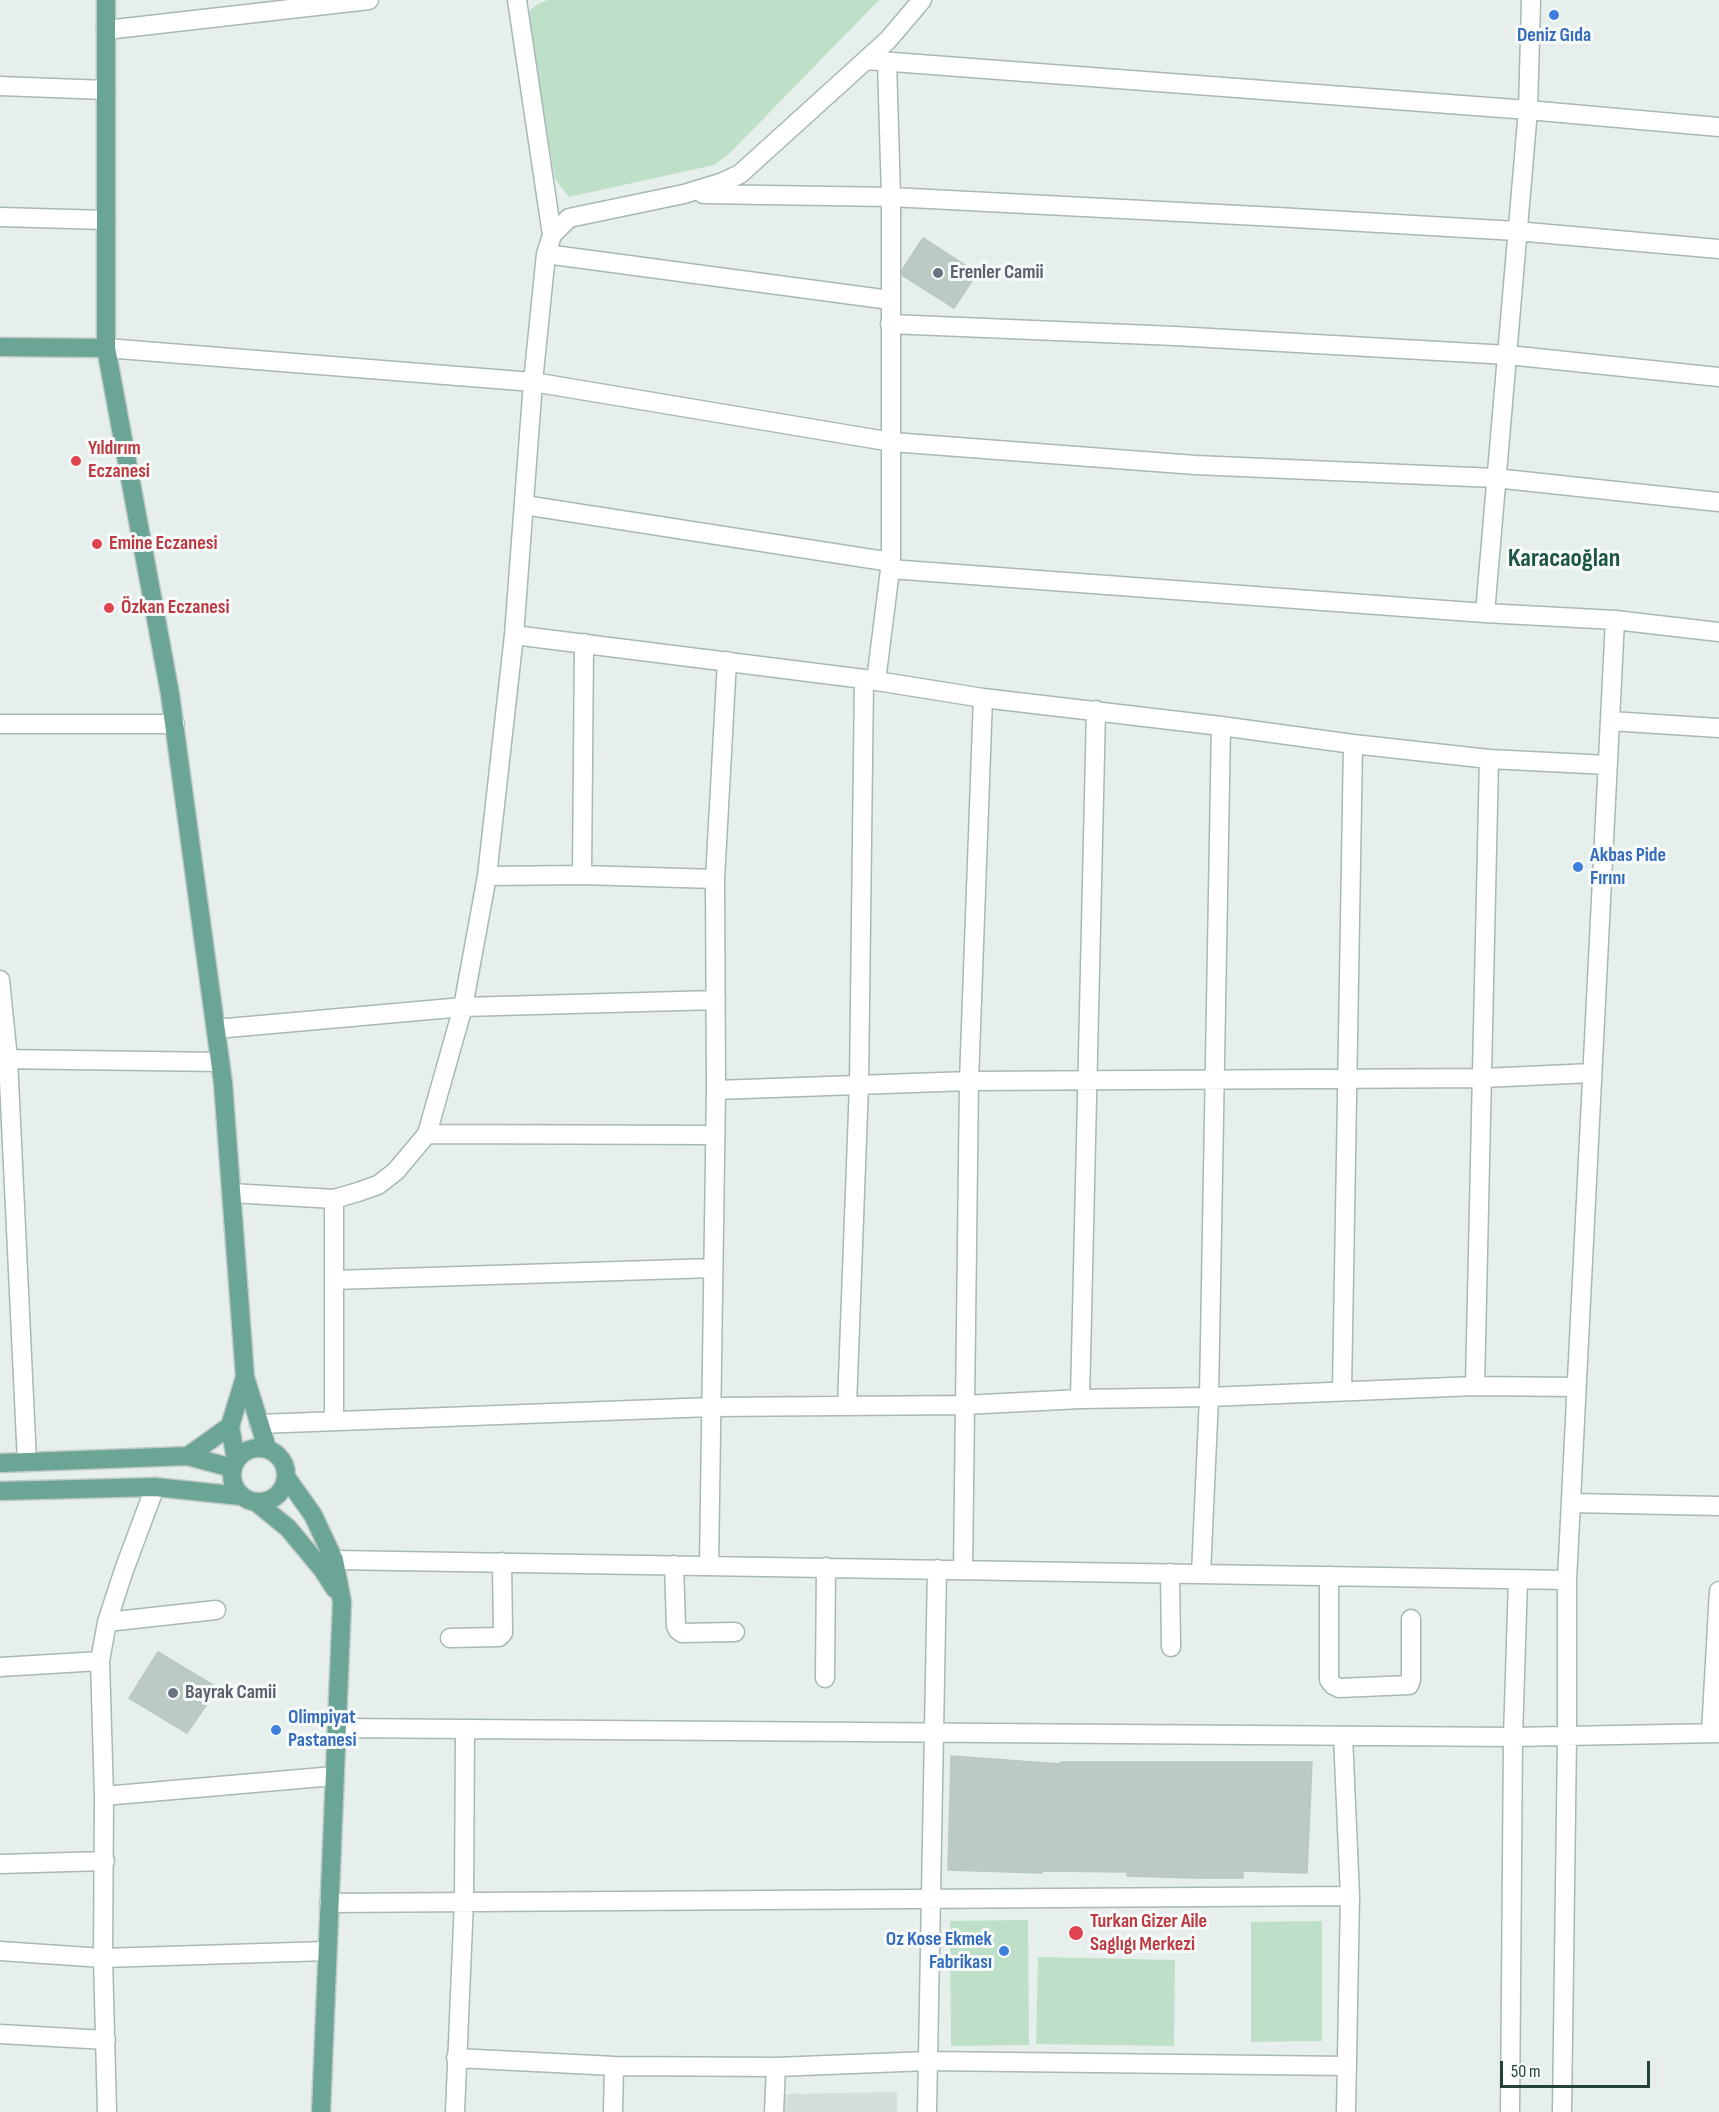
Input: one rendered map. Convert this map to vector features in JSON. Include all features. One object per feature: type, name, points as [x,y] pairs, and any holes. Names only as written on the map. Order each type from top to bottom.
[{"type":"main road","points":[[106,0],[106,348],[175,724],[220,1062],[245,1377],[267,1448]]},
{"type":"main road","points":[[0,346],[106,348]]},
{"type":"main road","points":[[245,1377],[230,1426],[234,1464],[232,1479],[235,1488],[288,1528],[329,1565]]},
{"type":"main road","points":[[188,1456],[230,1426]]},
{"type":"main road","points":[[0,1491],[155,1487],[266,1501],[274,1497],[284,1486],[286,1468],[282,1459],[267,1448],[248,1449],[234,1464]]},
{"type":"main road","points":[[0,1463],[188,1456],[234,1464]]},
{"type":"main road","points":[[286,1477],[313,1515],[342,1602],[321,2112]]},
{"type":"street","points":[[106,30],[369,0]]},
{"type":"street","points":[[231,1193],[334,1198],[378,1185],[396,1171],[427,1134],[463,1007],[487,876],[514,635],[533,382],[546,254],[552,235],[517,0]]},
{"type":"street","points":[[552,235],[569,218],[684,194],[741,174],[888,40],[922,0]]},
{"type":"street","points":[[1485,613],[1528,110],[1531,0]]},
{"type":"street","points":[[866,60],[1528,110],[1719,127]]},
{"type":"street","points":[[847,1406],[870,680],[891,565],[891,197],[887,62]]},
{"type":"street","points":[[0,86],[106,90]]},
{"type":"street","points":[[684,194],[891,197],[1516,231],[1719,249]]},
{"type":"street","points":[[0,217],[106,220]]},
{"type":"street","points":[[546,254],[890,300]]},
{"type":"street","points":[[890,324],[1175,336],[1508,355],[1719,377]]},
{"type":"street","points":[[106,348],[533,382],[892,442],[1195,465],[1495,478],[1719,502]]},
{"type":"street","points":[[524,506],[891,565],[1485,613],[1614,620],[1719,632]]},
{"type":"street","points":[[1562,2112],[1567,1580],[1614,620]]},
{"type":"street","points":[[514,635],[870,680],[983,698],[1096,710],[1353,744],[1489,759],[1608,765]]},
{"type":"street","points":[[582,875],[584,643]]},
{"type":"street","points":[[709,1566],[716,1135],[715,879],[727,661]]},
{"type":"street","points":[[963,1570],[969,1081],[983,698]]},
{"type":"street","points":[[1080,1399],[1096,710]]},
{"type":"street","points":[[1610,721],[1719,728]]},
{"type":"street","points":[[0,724],[175,724]]},
{"type":"street","points":[[1201,1574],[1209,1397],[1221,726]]},
{"type":"street","points":[[1342,1390],[1353,744]]},
{"type":"street","points":[[1475,1386],[1489,759]]},
{"type":"street","points":[[487,876],[582,875],[715,879]]},
{"type":"street","points":[[0,980],[9,1292],[27,1462]]},
{"type":"street","points":[[216,1029],[463,1007],[716,999]]},
{"type":"street","points":[[4,1059],[220,1062]]},
{"type":"street","points":[[716,1090],[969,1081],[1483,1078],[1592,1073]]},
{"type":"street","points":[[427,1134],[716,1135]]},
{"type":"street","points":[[334,1198],[334,1421]]},
{"type":"street","points":[[334,1280],[713,1268]]},
{"type":"street","points":[[259,1424],[711,1407],[965,1405],[1475,1386],[1576,1387]]},
{"type":"street","points":[[107,2112],[103,1958],[104,1796],[100,1661],[107,1622],[155,1487]]},
{"type":"street","points":[[1571,1503],[1719,1506]]},
{"type":"street","points":[[329,1565],[502,1562],[1567,1580]]},
{"type":"street","points":[[450,1638],[499,1637],[503,1633],[502,1562]]},
{"type":"street","points":[[674,1565],[678,1630],[682,1634],[735,1632]]},
{"type":"street","points":[[825,1678],[826,1568]]},
{"type":"street","points":[[927,2112],[937,1569]]},
{"type":"street","points":[[1170,1573],[1171,1647]]},
{"type":"street","points":[[1329,1575],[1329,1680],[1333,1685],[1340,1688],[1408,1685],[1411,1680],[1412,1619]]},
{"type":"street","points":[[1510,2112],[1513,1737],[1518,1579]]},
{"type":"street","points":[[337,1728],[1513,1737],[1715,1733],[1719,1591]]},
{"type":"street","points":[[107,1622],[216,1610]]},
{"type":"street","points":[[0,1667],[100,1661]]},
{"type":"street","points":[[455,2112],[464,1901],[465,1730]]},
{"type":"street","points":[[1343,1736],[1350,1896],[1346,2112]]},
{"type":"street","points":[[104,1796],[334,1776]]},
{"type":"street","points":[[0,1864],[105,1861]]},
{"type":"street","points":[[329,1903],[1350,1896]]},
{"type":"street","points":[[0,1951],[103,1958],[327,1951]]},
{"type":"street","points":[[0,2034],[106,2040]]},
{"type":"street","points":[[456,2058],[614,2066],[776,2067],[928,2061],[1347,2067]]},
{"type":"street","points":[[613,2112],[614,2066]]},
{"type":"street","points":[[774,2112],[776,2067]]},
{"type":"shaded area","points":[[897,2092],[897,2112],[782,2112],[782,2094]]},
{"type":"green space","points":[[548,0],[879,0],[729,154],[714,165],[569,197],[555,179],[529,22],[530,10]]},
{"type":"green space","points":[[1028,1920],[1029,2045],[951,2046],[950,1921]]},
{"type":"green space","points":[[1322,1921],[1322,2041],[1251,2042],[1251,1922]]},
{"type":"green space","points":[[1038,1957],[1175,1960],[1174,2046],[1036,2044]]},
{"type":"building","name":"Erenler Camii","points":[[923,238],[977,273],[954,308],[902,275],[902,270]]},
{"type":"building","name":"Bayrak Camii","points":[[158,1652],[218,1688],[187,1733],[129,1698]]},
{"type":"building","points":[[951,1756],[1061,1764],[1061,1762],[1312,1762],[1307,1873],[1243,1871],[1243,1878],[1195,1878],[1127,1876],[1127,1872],[1042,1871],[1042,1873],[948,1870]]},
{"type":"place","name":"Deniz Gıda","points":[[1554,15]]},
{"type":"place","name":"Erenler Camii","points":[[938,273]]},
{"type":"place","name":"Yıldırım Eczanesi","points":[[76,461]]},
{"type":"place","name":"Emine Eczanesi","points":[[97,544]]},
{"type":"place","name":"Özkan Eczanesi","points":[[109,608]]},
{"type":"place","name":"Akbas Pide Fırını","points":[[1578,867]]},
{"type":"place","name":"Bayrak Camii","points":[[173,1693]]},
{"type":"place","name":"Olimpiyat Pastanesi","points":[[276,1730]]},
{"type":"place","name":"Turkan Gizer Aile Saglıgı Merkezi","points":[[1076,1933]]},
{"type":"place","name":"Oz Kose Ekmek Fabrikası","points":[[1004,1951]]},
{"type":"district","name":"Karacaoğlan","points":[[1564,559]]}]
